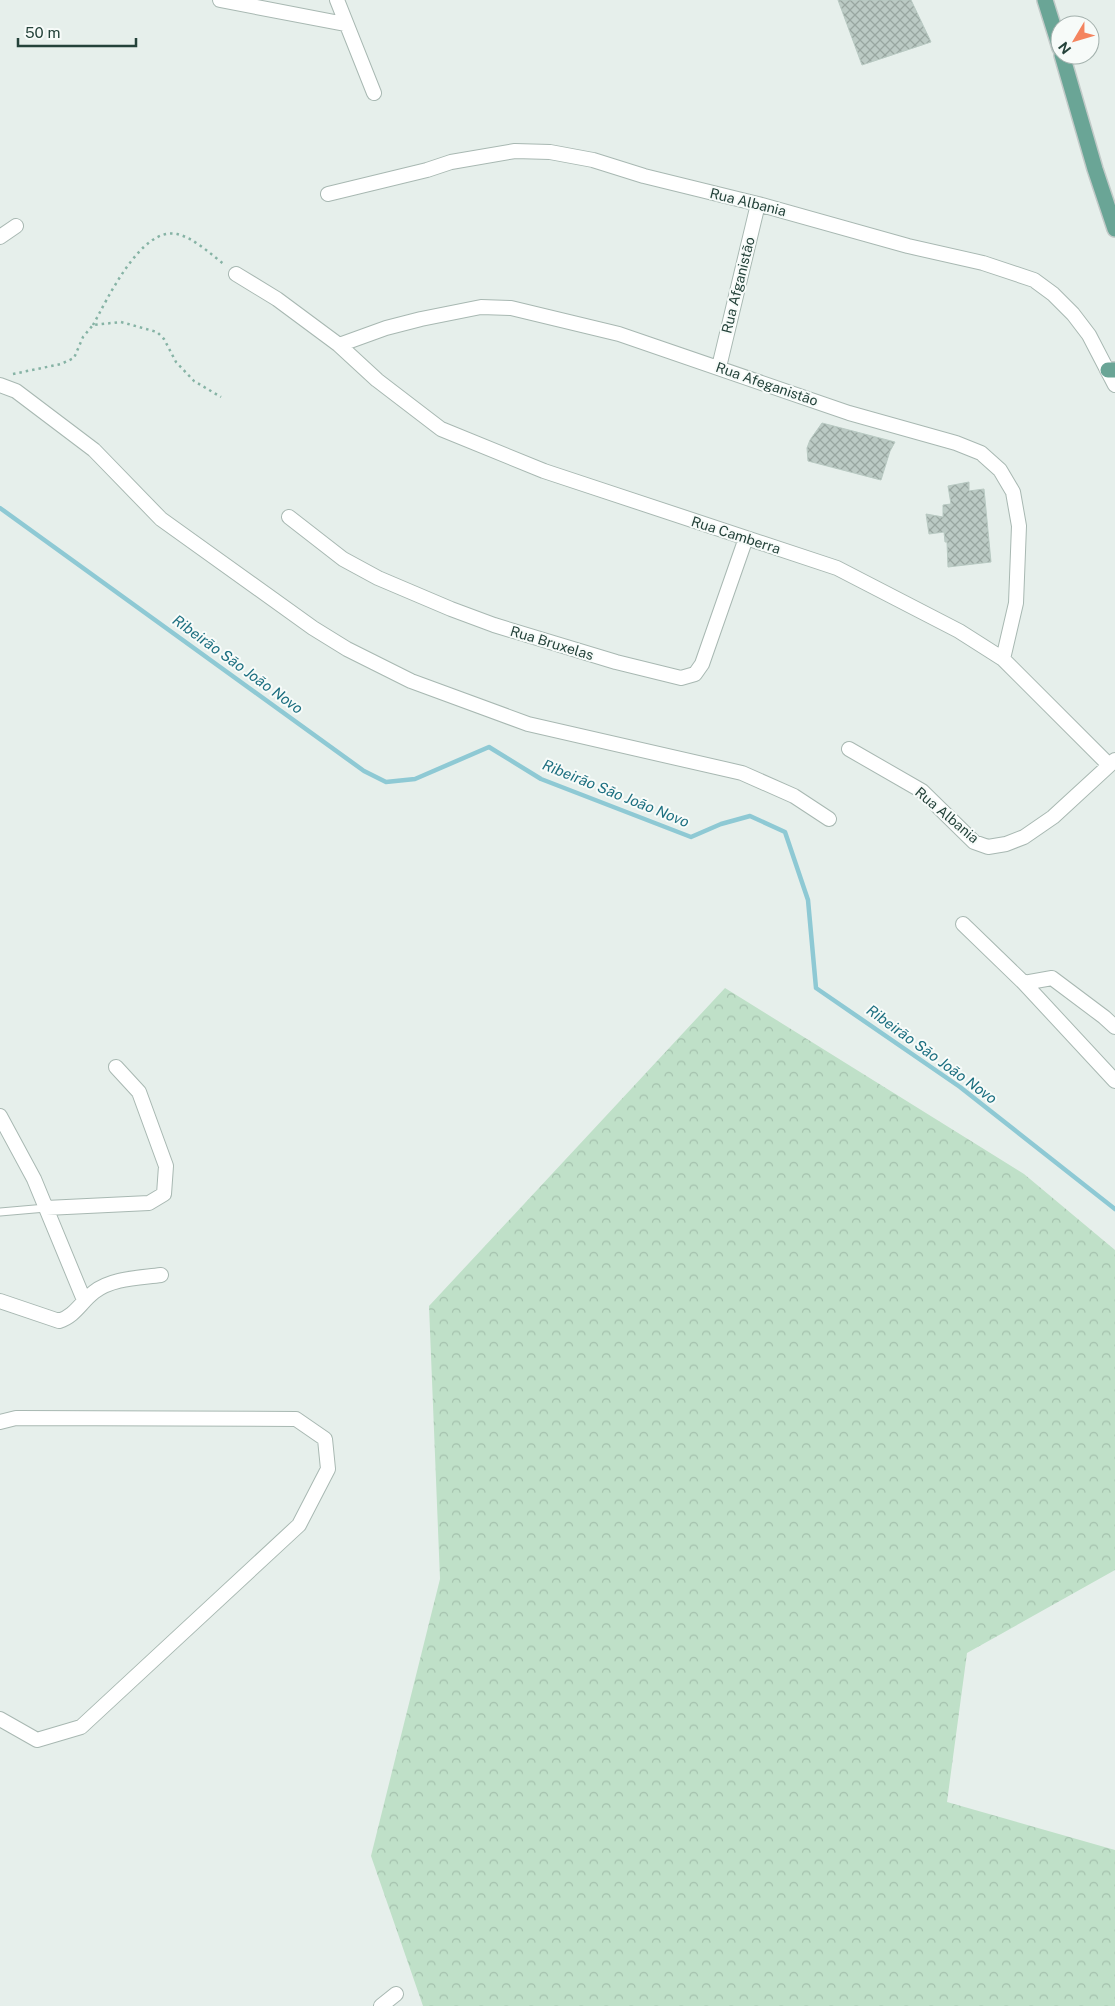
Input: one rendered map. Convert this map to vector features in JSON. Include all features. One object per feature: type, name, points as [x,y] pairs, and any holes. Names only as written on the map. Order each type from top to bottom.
[{"type":"main road","points":[[1045,0],[1050,16]]},
{"type":"main road","points":[[1065,65],[1095,169],[1115,229]]},
{"type":"street","points":[[220,0],[345,24]]},
{"type":"street","points":[[337,0],[374,93]]},
{"type":"street","name":"Rua Albania","points":[[328,194],[427,170],[451,162],[515,151],[550,152],[593,160],[644,176],[758,204],[900,244],[983,263],[1034,280],[1053,294],[1073,314],[1112,370],[1115,385]]},
{"type":"street","name":"Rua Afganistão","points":[[719,367],[758,204]]},
{"type":"street","points":[[0,237],[16,226]]},
{"type":"street","name":"Rua Camberra","points":[[236,274],[278,299],[340,345],[377,380],[441,428],[544,471],[837,568],[959,631],[1003,659],[1112,762]]},
{"type":"street","name":"Rua Afeganistão","points":[[340,345],[386,328],[421,319],[481,307],[511,308],[619,334],[849,413],[956,443],[982,453],[1000,470],[1013,492],[1019,526],[1016,604],[1003,659]]},
{"type":"street","points":[[4,380],[94,450],[161,519],[313,628],[347,649],[411,681],[528,724],[742,773],[794,796],[829,819]]},
{"type":"street","name":"Rua Bruxelas","points":[[289,517],[343,559],[378,578],[451,609],[494,625],[599,658],[681,678],[695,674],[702,664],[746,538]]},
{"type":"street","name":"Rua Albania","points":[[849,749],[922,791],[974,842],[988,847],[1006,844],[1024,837],[1053,817],[1112,762]]},
{"type":"street","points":[[963,924],[1024,983],[1115,1081]]},
{"type":"street","points":[[1024,983],[1052,978],[1115,1027]]},
{"type":"street","points":[[46,1208],[148,1203],[164,1194],[166,1166],[139,1092],[116,1067]]},
{"type":"street","points":[[0,1116],[34,1179],[84,1300]]},
{"type":"street","points":[[0,1301],[59,1321],[68,1318],[84,1300],[103,1285],[117,1281],[160,1275]]},
{"type":"street","points":[[0,1422],[16,1418],[296,1419],[325,1439],[328,1469],[299,1524],[81,1727],[37,1740],[0,1719]]},
{"type":"street","points":[[381,2006],[396,1994]]},
{"type":"lane","points":[[0,1212],[46,1208]]},
{"type":"path","points":[[4,380],[61,364],[74,358],[119,277],[133,257],[158,236],[176,234],[202,247],[236,274]]},
{"type":"path","points":[[93,325],[122,322],[157,332],[164,339],[176,362],[194,381],[221,397]]},
{"type":"green space","points":[[725,988],[1024,1174],[1115,1250],[1115,1570],[967,1653],[947,1802],[1115,1850],[1115,2006],[423,2006],[371,1856],[440,1579],[429,1306]]},
{"type":"building","points":[[838,0],[911,0],[931,42],[862,65]]},
{"type":"building","points":[[822,423],[895,442],[890,451],[881,480],[808,461],[807,448],[810,440]]},
{"type":"building","points":[[969,482],[969,491],[984,489],[991,562],[948,567],[947,542],[945,542],[944,532],[929,534],[926,514],[943,517],[943,505],[951,504],[948,486]]},
{"type":"waterway","name":"Ribeirão São João Novo","points":[[0,508],[364,771],[386,782],[415,779],[489,747],[541,779],[691,837],[721,824],[750,816],[785,832],[808,900],[816,988],[960,1087],[1115,1209]]}]
